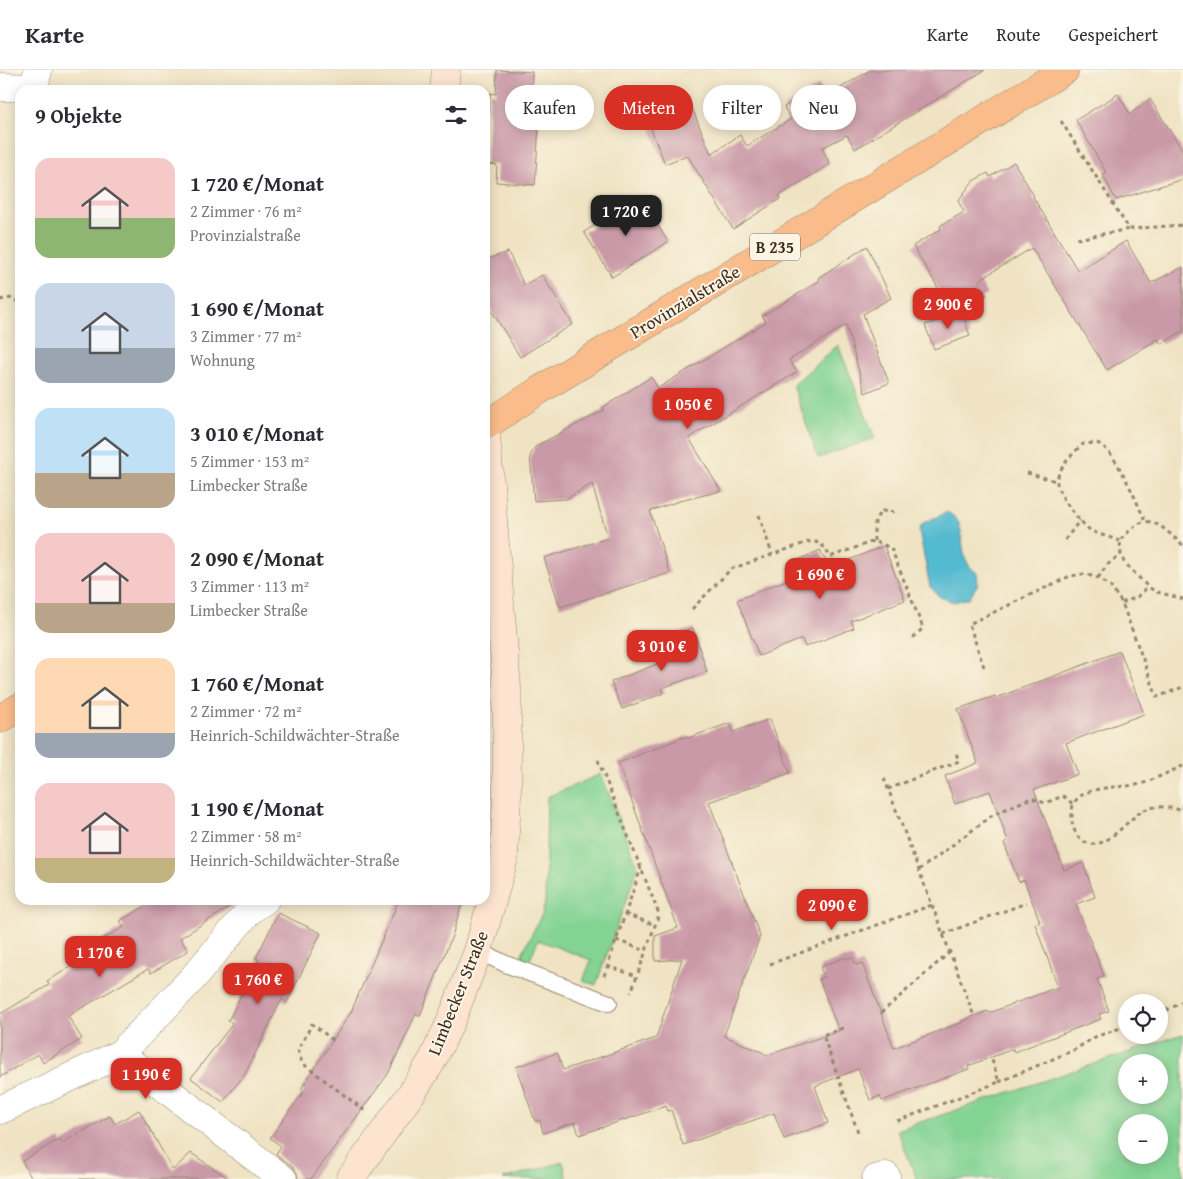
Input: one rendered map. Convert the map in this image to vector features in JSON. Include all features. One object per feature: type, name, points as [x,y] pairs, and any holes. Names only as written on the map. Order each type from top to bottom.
[{"type":"main road","name":"Provinzialstraße","points":[[490,422],[1065,70]]},
{"type":"main road","points":[[0,719],[15,710]]},
{"type":"street","points":[[35,85],[38,70]]},
{"type":"street","points":[[444,85],[446,70]]},
{"type":"street","points":[[0,87],[15,87]]},
{"type":"street","name":"Limbecker Straße","points":[[350,1179],[411,1094],[432,1061],[452,1021],[478,950],[504,858],[507,795],[507,688],[490,485]]},
{"type":"street","points":[[0,1110],[120,1054],[193,978],[250,910],[258,905]]},
{"type":"street","points":[[120,1054],[283,1179]]},
{"type":"lane","points":[[478,950],[508,965],[603,1000]]},
{"type":"path","points":[[1061,121],[1129,229]]},
{"type":"path","points":[[1077,239],[1129,229],[1183,225]]},
{"type":"path","points":[[0,300],[12,298],[15,300]]},
{"type":"path","points":[[1120,541],[1091,530],[1080,520],[1060,495],[1056,481],[1070,455],[1083,444],[1099,444],[1111,453],[1134,495],[1145,521]]},
{"type":"path","points":[[1027,473],[1056,481]]},
{"type":"path","points":[[874,541],[874,527],[878,515],[882,511],[898,512]]},
{"type":"path","points":[[759,515],[772,554]]},
{"type":"path","points":[[1066,540],[1080,520]]},
{"type":"path","points":[[1120,541],[1138,524],[1145,521],[1155,522],[1183,545]]},
{"type":"path","points":[[692,609],[731,569],[811,541],[825,547],[830,557],[874,541],[891,548],[923,628],[912,639]]},
{"type":"path","points":[[1120,541],[1124,562],[1148,587],[1157,592],[1183,599]]},
{"type":"path","points":[[1098,578],[1107,565],[1121,554]]},
{"type":"path","points":[[984,666],[969,624],[1070,576],[1085,574],[1098,578],[1110,586],[1122,603],[1157,697],[1183,687]]},
{"type":"path","points":[[1122,603],[1137,597],[1148,587]]},
{"type":"path","points":[[888,789],[959,761],[954,751]]},
{"type":"path","points":[[598,760],[641,868],[659,914],[629,997],[603,1000],[607,966],[641,868]]},
{"type":"path","points":[[1183,766],[1140,784],[1094,790],[1081,794],[1073,804],[1071,823],[1077,835],[1084,842],[1095,844],[1104,841],[1141,813],[1154,807],[1183,811],[1183,803]]},
{"type":"path","points":[[884,778],[974,1016]]},
{"type":"path","points":[[919,870],[994,814],[1016,804],[1031,798],[1045,803],[1063,796],[1073,804]]},
{"type":"path","points":[[943,934],[1026,903]]},
{"type":"path","points":[[770,964],[932,905]]},
{"type":"path","points":[[625,914],[655,925]]},
{"type":"path","points":[[616,940],[646,951]]},
{"type":"path","points":[[881,1013],[950,952]]},
{"type":"path","points":[[607,966],[637,976]]},
{"type":"path","points":[[1168,1010],[1183,1002]]},
{"type":"path","points":[[333,1040],[312,1024],[298,1050],[302,1063],[365,1111]]},
{"type":"path","points":[[843,1028],[823,1035],[858,1132]]},
{"type":"path","points":[[897,1120],[999,1082],[1074,1050],[1095,1037],[1118,1029]]},
{"type":"path","points":[[991,1057],[999,1082]]},
{"type":"green space","points":[[838,345],[875,438],[818,458],[793,385]]},
{"type":"green space","points":[[601,774],[638,867],[596,985],[583,981],[591,960],[538,940],[529,962],[524,960],[522,954],[542,914],[545,903],[547,797]]},
{"type":"green space","points":[[1183,1034],[1183,1179],[917,1179],[897,1130],[1118,1056],[1118,1104],[1168,1104],[1168,1054],[1123,1054],[1153,1044],[1168,1044],[1168,1039]]},
{"type":"green space","points":[[563,1162],[567,1179],[503,1179]]},
{"type":"water","points":[[948,512],[958,522],[965,557],[967,563],[977,573],[978,584],[969,598],[954,602],[940,597],[930,587],[919,530],[923,523]]},
{"type":"building","points":[[497,70],[532,72],[531,85],[505,85],[505,130],[539,130],[535,185],[496,182],[497,165],[490,164],[490,93],[496,94]]},
{"type":"building","points":[[870,70],[985,70],[855,149],[847,135],[822,148],[830,164],[779,196],[780,199],[733,229],[687,155],[665,164],[651,130],[693,130],[693,110],[711,154],[740,135],[747,146],[773,130],[781,130],[781,125],[791,119],[791,130],[856,130],[856,85],[846,85]]},
{"type":"building","points":[[1118,94],[1130,114],[1150,99],[1183,151],[1183,179],[1116,200],[1103,175],[1107,174],[1076,120]]},
{"type":"building","points":[[791,103],[791,119],[784,107]]},
{"type":"building","points":[[1014,162],[1078,271],[1126,241],[1151,283],[1183,267],[1183,331],[1161,344],[1158,339],[1107,370],[1032,248],[979,280],[987,295],[953,313],[913,246],[941,229],[940,226],[964,212],[958,201],[973,181],[988,173],[990,177]]},
{"type":"building","points":[[641,197],[668,242],[612,277],[584,232]]},
{"type":"building","points":[[867,246],[891,298],[863,314],[889,383],[865,393],[846,325],[789,360],[797,372],[689,438],[721,491],[691,497],[650,511],[670,573],[560,607],[544,558],[608,538],[592,484],[566,499],[534,501],[530,456],[536,446],[604,410],[602,408],[651,377],[658,388],[766,322],[762,316],[819,281],[818,278]]},
{"type":"building","points":[[508,252],[524,285],[542,275],[573,324],[520,357],[491,310],[490,258]]},
{"type":"building","points":[[962,312],[970,336],[934,349],[925,325]]},
{"type":"building","points":[[884,546],[905,600],[851,621],[854,628],[805,647],[802,639],[759,656],[737,600],[794,577],[791,567],[798,560],[820,550],[829,568]]},
{"type":"building","points":[[693,628],[707,672],[662,688],[664,693],[622,709],[611,682],[678,656],[671,635]]},
{"type":"building","points":[[1120,651],[1144,714],[1066,743],[1078,774],[1034,790],[1064,870],[1083,863],[1095,897],[1076,904],[1104,976],[1097,979],[1109,1011],[1099,1014],[1101,1019],[1014,1052],[1013,1049],[968,1066],[969,1069],[882,1101],[880,1096],[870,1100],[858,1069],[815,1086],[828,1123],[784,1139],[774,1113],[683,1145],[671,1110],[668,1111],[666,1106],[579,1135],[575,1122],[543,1133],[540,1120],[535,1121],[516,1067],[557,1053],[563,1070],[656,1038],[682,959],[655,961],[655,936],[678,928],[618,763],[687,736],[688,738],[730,723],[733,732],[770,719],[790,773],[709,802],[760,936],[724,1036],[764,1053],[765,1056],[839,1031],[819,979],[824,977],[820,967],[843,958],[853,958],[856,965],[862,963],[894,1048],[974,1016],[988,1011],[989,1013],[1058,987],[1035,924],[1040,922],[1024,880],[1019,882],[1004,843],[1008,841],[990,791],[955,804],[945,776],[978,763],[958,709],[995,696],[996,698]]},
{"type":"building","points":[[147,905],[233,905],[180,938],[188,951],[151,973],[148,969],[68,1016],[82,1039],[43,1063],[38,1054],[0,1077],[0,1014],[49,985],[47,981],[103,948],[99,941],[124,927],[120,921]]},
{"type":"building","points":[[397,905],[461,905],[452,936],[420,1016],[416,1014],[388,1074],[311,1179],[298,1179],[293,1167],[276,1154],[281,1146],[270,1138],[304,1091],[301,1089],[351,1012]]},
{"type":"building","points":[[278,913],[321,933],[287,1002],[282,999],[245,1074],[223,1102],[191,1078],[233,1023],[228,1021],[259,960],[256,958]]},
{"type":"building","points":[[139,1110],[173,1170],[191,1153],[229,1179],[32,1179],[22,1161],[60,1139],[62,1143],[110,1116],[115,1124]]}]
